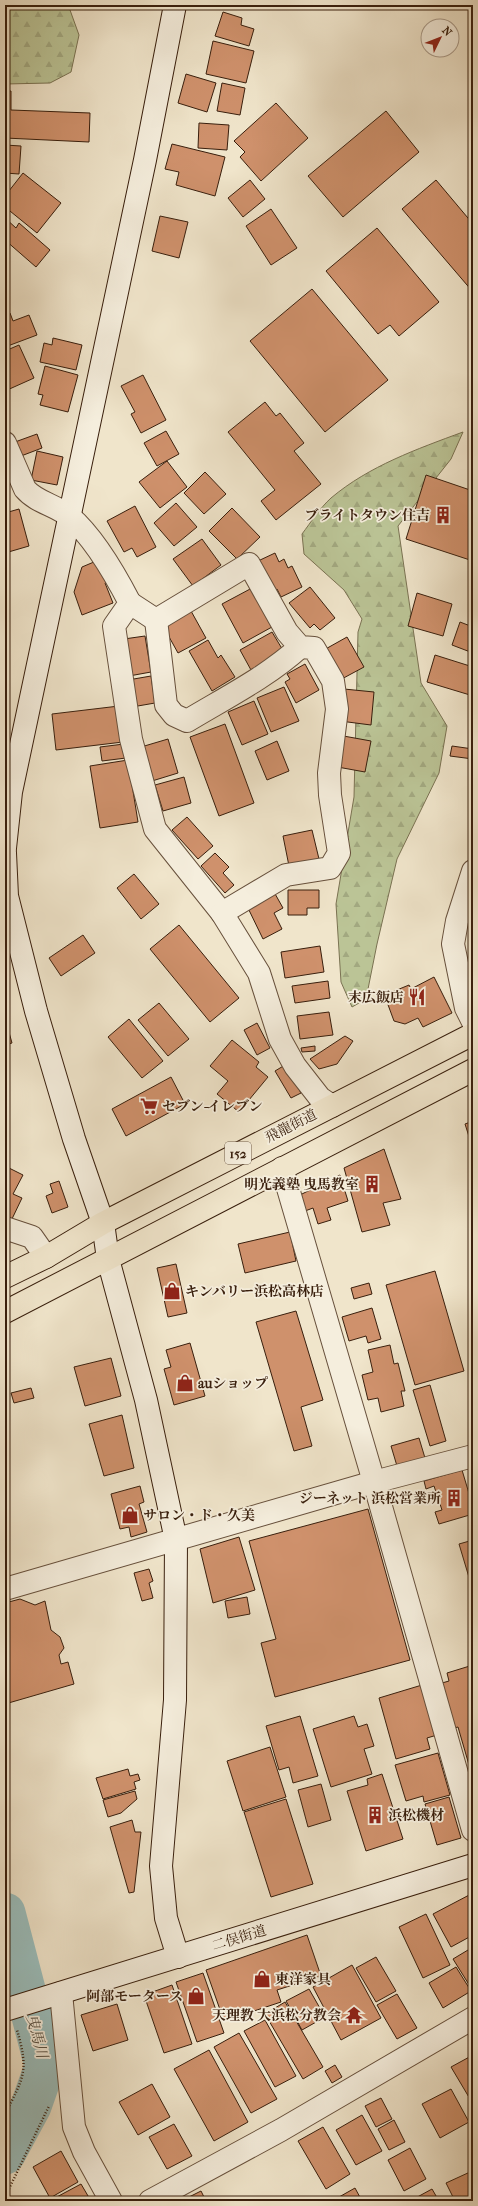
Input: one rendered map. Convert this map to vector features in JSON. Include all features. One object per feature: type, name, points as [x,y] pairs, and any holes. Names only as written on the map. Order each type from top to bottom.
[{"type":"highway","name":"飛龍街道","points":[[5,1277],[46,1257],[103,1223],[473,1034]]},
{"type":"highway","name":"152","points":[[5,1312],[473,1070]]},
{"type":"street","points":[[5,848],[11,792],[145,160],[175,5]]},
{"type":"street","points":[[5,443],[25,489],[30,494],[69,516],[108,561],[130,603],[156,620]]},
{"type":"street","points":[[156,620],[249,564],[286,632],[300,647],[314,648],[334,682],[337,709],[329,773],[330,795],[340,853],[330,868],[286,875],[222,913]]},
{"type":"street","points":[[130,603],[114,626],[131,739],[155,829],[222,913],[259,973],[280,1039],[295,1066],[320,1098],[332,1106]]},
{"type":"street","points":[[156,620],[166,705],[174,715],[187,720],[242,689],[289,657],[300,647]]},
{"type":"street","points":[[5,853],[6,895],[38,1018],[74,1139],[103,1223],[108,1259],[146,1400],[176,1540],[175,1700],[160,1866],[166,1918],[178,1957]]},
{"type":"street","points":[[473,871],[457,921],[453,944],[466,1008],[473,1022]]},
{"type":"street","points":[[282,1168],[374,1482],[473,1830]]},
{"type":"street","points":[[5,1228],[32,1237],[46,1257]]},
{"type":"street","points":[[5,1589],[374,1482],[473,1456]]},
{"type":"street","name":"二俣街道","points":[[8,2009],[473,1865]]},
{"type":"street","points":[[52,1996],[74,2127],[84,2152],[111,2201]]},
{"type":"street","points":[[150,2201],[282,2130],[473,2018]]},
{"type":"path","points":[[5,2114],[22,2081],[25,2056],[8,2009]]},
{"type":"path","points":[[5,2197],[50,2104]]},
{"type":"green space","points":[[5,5],[70,5],[70,10],[79,35],[71,72],[50,83],[5,84]]},
{"type":"green space","points":[[463,432],[451,459],[398,526],[421,683],[447,726],[439,773],[397,859],[366,999],[352,1007],[341,982],[336,904],[354,797],[358,632],[362,619],[344,590],[304,554],[302,534],[331,498],[361,477],[394,459]]},
{"type":"building","points":[[223,12],[242,18],[241,25],[254,29],[249,46],[215,36]]},
{"type":"building","points":[[213,41],[254,51],[246,83],[206,74]]},
{"type":"building","points":[[186,74],[216,83],[207,112],[178,103]]},
{"type":"building","points":[[222,83],[245,88],[240,115],[217,111]]},
{"type":"building","points":[[5,91],[11,91],[11,110],[90,113],[89,142],[5,138]]},
{"type":"building","points":[[276,103],[308,138],[261,181],[240,157],[245,152],[234,141]]},
{"type":"building","points":[[386,111],[419,152],[343,217],[308,176]]},
{"type":"building","points":[[199,123],[229,125],[227,150],[198,148]]},
{"type":"building","points":[[172,144],[225,157],[215,196],[176,185],[179,172],[165,169]]},
{"type":"building","points":[[5,145],[21,146],[19,174],[5,173]]},
{"type":"building","points":[[23,173],[61,203],[37,233],[5,207],[5,196]]},
{"type":"building","points":[[250,180],[265,199],[243,217],[228,198]]},
{"type":"building","points":[[436,180],[473,224],[473,292],[402,209]]},
{"type":"building","points":[[271,209],[297,248],[271,265],[246,226]]},
{"type":"building","points":[[160,216],[188,222],[179,258],[152,251]]},
{"type":"building","points":[[5,218],[16,228],[19,223],[50,250],[36,267],[5,240]]},
{"type":"building","points":[[377,228],[439,302],[399,336],[390,325],[378,334],[326,271]]},
{"type":"building","points":[[312,289],[388,380],[325,432],[250,341]]},
{"type":"building","points":[[10,313],[13,321],[29,315],[37,335],[5,347],[5,314]]},
{"type":"building","points":[[53,338],[82,345],[76,370],[40,362],[44,343],[52,345]]},
{"type":"building","points":[[19,345],[34,378],[5,391],[5,351]]},
{"type":"building","points":[[45,366],[78,375],[68,412],[40,405],[43,395],[38,394]]},
{"type":"building","points":[[143,375],[166,420],[141,433],[131,414],[135,412],[121,386]]},
{"type":"building","points":[[265,402],[276,416],[280,413],[304,443],[294,451],[321,484],[276,520],[261,501],[275,490],[228,432]]},
{"type":"building","points":[[166,431],[179,454],[157,466],[144,443]]},
{"type":"building","points":[[37,434],[42,448],[21,456],[15,442]]},
{"type":"building","points":[[37,451],[63,457],[57,485],[31,480]]},
{"type":"building","points":[[167,461],[187,487],[160,508],[139,482]]},
{"type":"building","points":[[205,472],[226,494],[204,514],[184,493]]},
{"type":"building","name":"ブライトタウン住吉","points":[[426,475],[473,491],[473,561],[406,539]]},
{"type":"building","points":[[176,503],[197,527],[174,546],[154,523]]},
{"type":"building","points":[[135,506],[156,547],[137,557],[132,548],[124,552],[107,521]]},
{"type":"building","points":[[232,508],[260,537],[237,559],[209,531]]},
{"type":"building","points":[[19,509],[29,546],[5,553],[5,513]]},
{"type":"building","points":[[202,539],[221,565],[193,586],[173,559]]},
{"type":"building","points":[[275,553],[279,562],[284,559],[288,568],[292,566],[302,587],[281,597],[277,589],[272,593],[258,561]]},
{"type":"building","points":[[101,559],[110,581],[105,583],[113,603],[82,615],[74,592],[82,567]]},
{"type":"building","points":[[310,587],[335,618],[320,630],[314,624],[310,628],[289,603]]},
{"type":"building","points":[[252,588],[272,627],[243,643],[222,604]]},
{"type":"building","points":[[417,593],[452,604],[443,636],[408,626]]},
{"type":"building","points":[[191,611],[206,638],[178,653],[163,626]]},
{"type":"building","points":[[460,622],[473,627],[473,653],[452,645]]},
{"type":"building","points":[[272,632],[284,652],[251,670],[240,650]]},
{"type":"building","points":[[145,636],[151,672],[129,676],[124,639]]},
{"type":"building","points":[[347,637],[364,667],[338,681],[322,651]]},
{"type":"building","points":[[208,640],[218,658],[221,655],[235,677],[212,691],[189,651]]},
{"type":"building","points":[[435,655],[473,667],[473,684],[470,695],[427,682]]},
{"type":"building","points":[[305,664],[319,690],[296,703],[285,682],[290,679],[287,674]]},
{"type":"building","points":[[151,676],[155,703],[132,707],[128,680]]},
{"type":"building","points":[[284,687],[299,721],[271,732],[257,698]]},
{"type":"building","points":[[344,689],[374,692],[371,725],[340,721]]},
{"type":"building","points":[[254,701],[268,734],[242,745],[228,712]]},
{"type":"building","points":[[119,706],[123,742],[56,750],[52,714]]},
{"type":"building","points":[[225,724],[254,803],[219,816],[190,737]]},
{"type":"building","points":[[338,735],[371,741],[365,772],[332,766]]},
{"type":"building","points":[[168,739],[178,773],[152,781],[141,747]]},
{"type":"building","points":[[277,741],[289,771],[267,780],[255,751]]},
{"type":"building","points":[[124,744],[126,758],[102,761],[100,747]]},
{"type":"building","points":[[452,746],[473,749],[473,759],[450,756]]},
{"type":"building","points":[[128,760],[138,822],[100,828],[90,766]]},
{"type":"building","points":[[184,777],[191,803],[163,811],[155,785]]},
{"type":"building","points":[[187,817],[213,846],[198,859],[172,830]]},
{"type":"building","points":[[312,830],[319,859],[289,866],[283,836]]},
{"type":"building","points":[[215,853],[229,867],[223,873],[234,885],[225,893],[201,866]]},
{"type":"building","points":[[134,874],[159,904],[141,919],[117,888]]},
{"type":"building","points":[[288,890],[319,890],[319,908],[307,908],[307,915],[288,915]]},
{"type":"building","points":[[274,892],[283,908],[274,913],[282,929],[263,939],[247,906]]},
{"type":"building","points":[[179,925],[239,998],[210,1022],[150,949]]},
{"type":"building","points":[[83,935],[95,953],[61,976],[49,958]]},
{"type":"building","points":[[320,946],[324,972],[285,978],[281,952]]},
{"type":"building","name":"末広飯店","points":[[434,977],[452,1013],[423,1027],[418,1018],[405,1024],[394,1021],[387,1002],[392,992],[409,985],[411,989]]},
{"type":"building","points":[[328,981],[330,998],[295,1003],[292,986]]},
{"type":"building","points":[[159,1003],[189,1039],[168,1056],[138,1020]]},
{"type":"building","points":[[329,1012],[333,1035],[300,1039],[297,1016]]},
{"type":"building","points":[[5,1018],[12,1043],[5,1045]]},
{"type":"building","points":[[129,1019],[163,1061],[142,1078],[108,1037]]},
{"type":"building","points":[[257,1023],[270,1048],[257,1055],[244,1030]]},
{"type":"building","points":[[345,1036],[353,1041],[337,1064],[319,1069],[310,1059]]},
{"type":"building","points":[[232,1040],[259,1062],[256,1067],[268,1077],[239,1112],[217,1094],[228,1081],[210,1066]]},
{"type":"building","points":[[315,1046],[315,1051],[302,1052],[301,1048]]},
{"type":"building","points":[[285,1065],[301,1093],[291,1098],[275,1071]]},
{"type":"building","name":"セブン-イレブン","points":[[171,1077],[185,1104],[126,1136],[112,1109]]},
{"type":"building","points":[[473,1121],[473,1146],[472,1146],[465,1124]]},
{"type":"building","name":"明光義塾 曳馬教室","points":[[384,1149],[401,1199],[383,1203],[390,1225],[362,1232],[344,1168]]},
{"type":"building","points":[[5,1166],[23,1175],[13,1194],[22,1198],[11,1221],[5,1218]]},
{"type":"building","points":[[340,1175],[348,1201],[327,1208],[331,1220],[318,1224],[313,1208],[305,1211],[300,1195]]},
{"type":"building","points":[[59,1181],[68,1207],[52,1213],[46,1196],[53,1193],[50,1184]]},
{"type":"building","points":[[290,1232],[296,1261],[245,1273],[238,1244]]},
{"type":"building","name":"キンバリー浜松高林店","points":[[176,1264],[187,1313],[168,1317],[157,1268]]},
{"type":"building","points":[[435,1271],[464,1371],[415,1385],[386,1285]]},
{"type":"building","points":[[369,1283],[372,1294],[354,1299],[351,1288]]},
{"type":"building","points":[[372,1308],[381,1339],[368,1343],[366,1336],[349,1341],[342,1317]]},
{"type":"building","points":[[296,1311],[323,1400],[301,1407],[312,1446],[294,1451],[256,1322]]},
{"type":"building","name":"auショップ","points":[[190,1343],[205,1396],[174,1405],[164,1369],[171,1367],[166,1350]]},
{"type":"building","points":[[390,1345],[394,1364],[398,1363],[405,1391],[401,1391],[404,1406],[381,1412],[378,1398],[368,1400],[362,1375],[373,1372],[368,1350]]},
{"type":"building","points":[[111,1358],[121,1396],[85,1406],[74,1367]]},
{"type":"building","points":[[430,1385],[446,1441],[430,1446],[413,1390]]},
{"type":"building","points":[[31,1388],[34,1398],[14,1403],[11,1393]]},
{"type":"building","points":[[122,1415],[134,1468],[104,1476],[89,1424]]},
{"type":"building","points":[[419,1438],[425,1458],[397,1466],[391,1446]]},
{"type":"building","points":[[473,1467],[473,1486],[468,1468]]},
{"type":"building","name":"ジーネット 浜松営業所","points":[[462,1470],[473,1507],[473,1514],[439,1524],[435,1512],[442,1510],[434,1486],[426,1489],[424,1481]]},
{"type":"building","name":"サロン・ド・久美","points":[[140,1486],[144,1502],[139,1504],[147,1532],[131,1537],[129,1527],[120,1529],[111,1494]]},
{"type":"building","points":[[368,1509],[410,1660],[275,1697],[261,1643],[276,1639],[249,1541]]},
{"type":"building","points":[[239,1537],[255,1590],[213,1603],[200,1549]]},
{"type":"building","points":[[473,1540],[473,1583],[471,1584],[459,1544]]},
{"type":"building","points":[[149,1569],[153,1581],[149,1583],[153,1598],[142,1601],[134,1573]]},
{"type":"building","points":[[247,1597],[250,1614],[228,1618],[225,1601]]},
{"type":"building","points":[[20,1599],[35,1605],[45,1601],[51,1630],[60,1637],[64,1648],[59,1655],[61,1664],[68,1662],[74,1684],[5,1704],[5,1603]]},
{"type":"building","points":[[473,1665],[473,1764],[469,1765],[458,1727],[454,1728],[442,1683],[449,1681],[447,1673]]},
{"type":"building","points":[[422,1685],[437,1735],[427,1738],[430,1749],[396,1759],[379,1698]]},
{"type":"building","points":[[300,1716],[318,1776],[293,1783],[289,1767],[279,1770],[266,1726]]},
{"type":"building","points":[[354,1716],[358,1727],[367,1724],[374,1746],[364,1749],[372,1774],[331,1787],[313,1729]]},
{"type":"building","points":[[270,1747],[286,1797],[243,1811],[227,1761]]},
{"type":"building","points":[[438,1753],[450,1795],[424,1802],[423,1796],[406,1801],[395,1765]]},
{"type":"building","points":[[128,1769],[130,1776],[138,1774],[140,1780],[134,1782],[136,1789],[103,1799],[96,1778]]},
{"type":"building","name":"浜松機材","points":[[382,1774],[403,1839],[366,1851],[347,1791],[368,1785],[367,1779]]},
{"type":"building","points":[[321,1784],[331,1820],[308,1827],[298,1790]]},
{"type":"building","points":[[135,1791],[137,1799],[121,1813],[108,1817],[103,1800]]},
{"type":"building","points":[[449,1797],[461,1838],[437,1845],[425,1804]]},
{"type":"building","points":[[286,1799],[313,1884],[271,1897],[244,1812]]},
{"type":"building","points":[[132,1820],[135,1832],[141,1832],[134,1892],[129,1893],[110,1827]]},
{"type":"building","points":[[473,1893],[473,1935],[451,1947],[433,1914]]},
{"type":"building","points":[[426,1914],[450,1965],[423,1978],[399,1927]]},
{"type":"building","points":[[307,1935],[321,1976],[277,1990],[281,2002],[224,2021],[206,1970]]},
{"type":"building","points":[[473,1947],[473,1991],[453,1959]]},
{"type":"building","points":[[376,1957],[396,1991],[376,2002],[356,1968]]},
{"type":"building","points":[[352,1965],[381,2018],[341,2040],[313,1987]]},
{"type":"building","points":[[456,1967],[471,1991],[443,2008],[429,1983]]},
{"type":"building","points":[[203,1973],[224,2033],[197,2042],[176,1982]]},
{"type":"building","points":[[172,1985],[192,2044],[164,2053],[144,1995]]},
{"type":"building","points":[[309,1989],[325,2017],[302,2030],[286,2001]]},
{"type":"building","points":[[397,1994],[417,2028],[397,2039],[377,2005]]},
{"type":"building","points":[[285,2002],[323,2067],[303,2079],[265,2014]]},
{"type":"building","points":[[117,2004],[128,2040],[93,2051],[81,2015]]},
{"type":"building","points":[[265,2020],[296,2076],[275,2087],[244,2031]]},
{"type":"building","points":[[239,2033],[277,2099],[251,2113],[214,2047]]},
{"type":"building","points":[[209,2050],[248,2122],[214,2141],[174,2069]]},
{"type":"building","points":[[473,2055],[473,2104],[451,2067]]},
{"type":"building","points":[[335,2065],[342,2077],[332,2083],[325,2071]]},
{"type":"building","points":[[152,2084],[170,2117],[138,2135],[119,2102]]},
{"type":"building","points":[[451,2089],[469,2122],[440,2138],[422,2104]]},
{"type":"building","points":[[381,2098],[392,2119],[376,2127],[365,2106]]},
{"type":"building","points":[[362,2115],[382,2151],[356,2165],[336,2130]]},
{"type":"building","points":[[394,2120],[405,2142],[389,2150],[378,2129]]},
{"type":"building","points":[[174,2124],[192,2156],[167,2169],[149,2137]]},
{"type":"building","points":[[323,2127],[350,2174],[326,2189],[298,2141]]},
{"type":"building","points":[[410,2148],[426,2179],[404,2191],[388,2160]]},
{"type":"building","points":[[61,2151],[78,2182],[50,2198],[33,2167]]},
{"type":"building","points":[[470,2172],[473,2178],[473,2201],[455,2201],[446,2183]]},
{"type":"building","points":[[81,2184],[91,2201],[54,2201],[53,2199]]},
{"type":"building","points":[[355,2188],[362,2201],[332,2201]]},
{"type":"building","points":[[432,2189],[439,2201],[410,2201]]},
{"type":"building","points":[[201,2191],[206,2201],[181,2201]]},
{"type":"waterway","name":"曳馬川","points":[[5,1913],[45,2066],[31,2106],[5,2154]]},
{"type":"place","name":"ブライトタウン住吉","points":[[443,515]]},
{"type":"place","name":"末広飯店","points":[[417,997]]},
{"type":"place","name":"セブン-イレブン","points":[[149,1106]]},
{"type":"place","name":"明光義塾 曳馬教室","points":[[372,1184]]},
{"type":"place","name":"キンバリー浜松高林店","points":[[172,1291]]},
{"type":"place","name":"auショップ","points":[[185,1383]]},
{"type":"place","name":"ジーネット 浜松営業所","points":[[454,1498]]},
{"type":"place","name":"サロン・ド・久美","points":[[130,1515]]},
{"type":"place","name":"浜松機材","points":[[375,1815]]},
{"type":"place","name":"東洋家具","points":[[262,1979]]},
{"type":"place","name":"阿部モータース","points":[[196,1996]]},
{"type":"place","name":"天理教 大浜松分教会","points":[[354,2015]]}]
